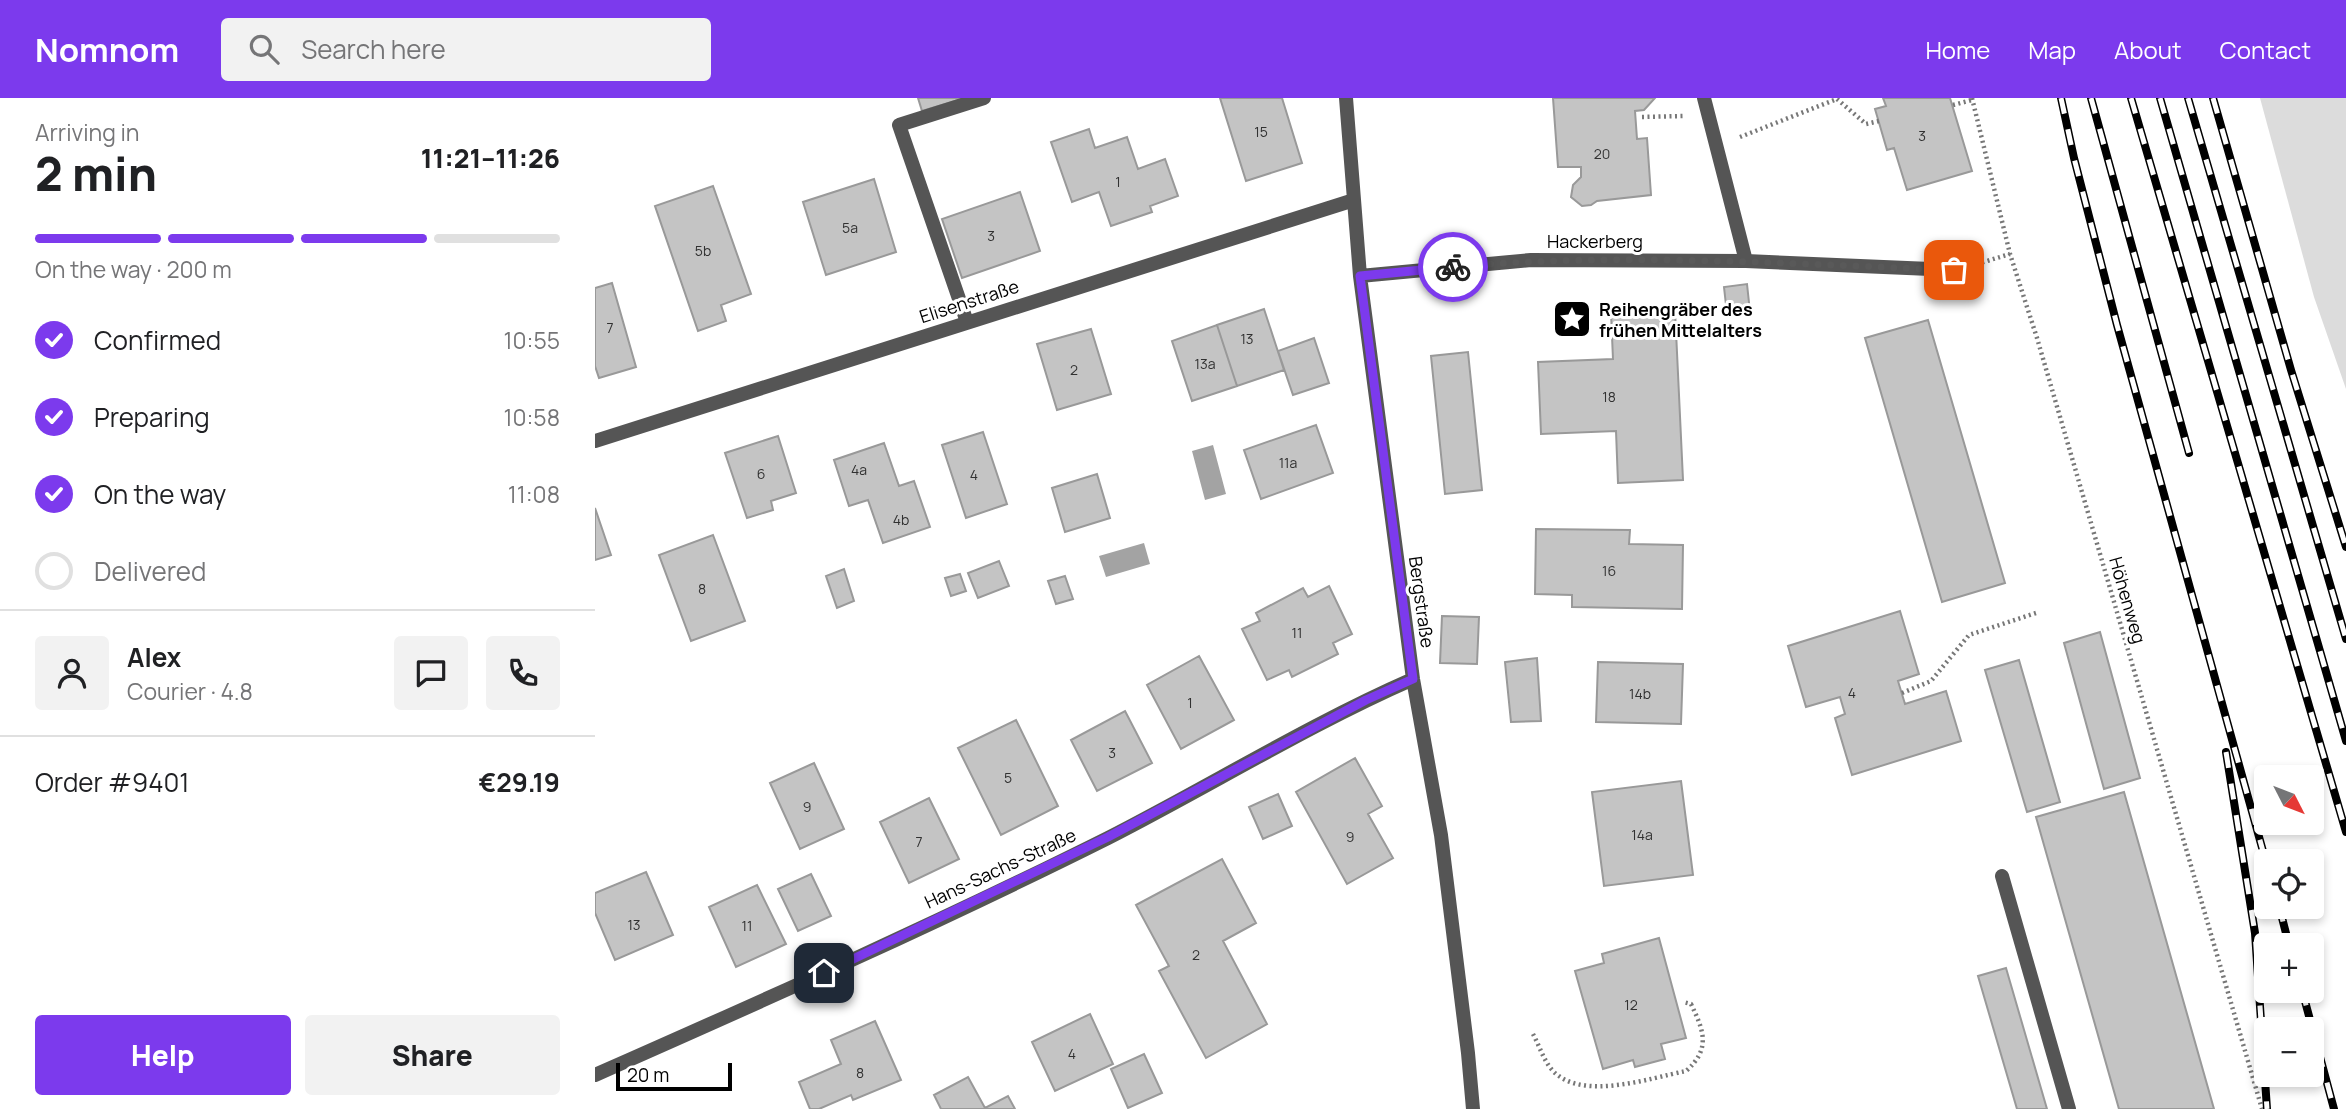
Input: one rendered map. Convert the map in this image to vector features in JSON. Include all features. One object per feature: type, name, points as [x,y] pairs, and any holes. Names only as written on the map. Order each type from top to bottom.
[{"type":"street","points":[[967,322],[899,125],[984,98]]},
{"type":"street","name":"Bergstraße","points":[[1346,98],[1360,276],[1413,679],[1441,835],[1473,1109]]},
{"type":"street","points":[[1704,98],[1746,261]]},
{"type":"street","name":"Elisenstraße","points":[[595,441],[1354,200]]},
{"type":"street","name":"Hackerberg","points":[[1360,276],[1531,260],[1746,261],[1954,270]]},
{"type":"street","name":"Hans-Sachs-Straße","points":[[595,1075],[800,985],[1096,843],[1366,700],[1413,679]]},
{"type":"street","points":[[2002,876],[2069,1109]]},
{"type":"path","points":[[1717,147],[1837,99],[1866,124],[1879,121]]},
{"type":"path","points":[[1953,105],[1972,99]]},
{"type":"path","name":"Höhenweg","points":[[1972,99],[2010,254],[2041,351],[2262,1109]]},
{"type":"path","points":[[1642,117],[1709,115]]},
{"type":"path","points":[[1902,693],[1931,681],[1969,635],[2039,612]]},
{"type":"path","points":[[1533,1034],[1546,1063],[1556,1074],[1574,1084],[1599,1088],[1686,1071],[1699,1056],[1704,1038],[1691,1004],[1683,1003]]},
{"type":"shaded area","points":[[2260,98],[2346,98],[2346,389],[2314,297]]},
{"type":"shaded area","points":[[1213,445],[1226,494],[1205,500],[1192,451]]},
{"type":"shaded area","points":[[1144,543],[1150,564],[1106,577],[1099,556]]},
{"type":"building","points":[[918,98],[965,98],[922,111]]},
{"type":"building","points":[[1220,98],[1282,98],[1302,163],[1246,181]]},
{"type":"building","points":[[1553,98],[1655,98],[1644,110],[1635,111],[1637,139],[1647,138],[1651,195],[1597,201],[1582,206],[1571,197],[1573,185],[1581,177],[1581,167],[1558,167]]},
{"type":"building","points":[[1883,98],[1950,98],[1972,171],[1907,190],[1894,148],[1887,150],[1875,109],[1886,106]]},
{"type":"building","points":[[1089,129],[1095,148],[1127,137],[1138,169],[1165,159],[1178,196],[1150,206],[1152,212],[1111,226],[1099,192],[1072,202],[1051,142]]},
{"type":"building","points":[[874,179],[896,252],[826,275],[803,202]]},
{"type":"building","points":[[713,186],[751,294],[721,305],[726,321],[698,331],[655,206]]},
{"type":"building","points":[[1020,192],[1040,251],[962,278],[942,219]]},
{"type":"building","points":[[612,283],[636,367],[599,378],[595,366],[595,288]]},
{"type":"building","points":[[1747,284],[1750,312],[1727,314],[1724,287]]},
{"type":"building","points":[[1264,309],[1284,370],[1237,386],[1217,325]]},
{"type":"building","points":[[1675,310],[1683,480],[1618,483],[1616,431],[1541,434],[1538,362],[1613,359],[1611,313]]},
{"type":"building","points":[[1928,320],[2005,583],[1942,602],[1865,338]]},
{"type":"building","points":[[1217,325],[1237,386],[1192,401],[1172,341]]},
{"type":"building","points":[[1091,329],[1111,394],[1057,410],[1037,344]]},
{"type":"building","points":[[1314,338],[1329,383],[1293,395],[1278,351]]},
{"type":"building","points":[[1468,352],[1482,490],[1445,494],[1431,356]]},
{"type":"building","points":[[1316,425],[1333,473],[1261,499],[1244,450]]},
{"type":"building","points":[[983,432],[1007,504],[966,518],[942,445]]},
{"type":"building","points":[[778,436],[796,493],[771,501],[773,510],[747,518],[725,453]]},
{"type":"building","points":[[884,443],[899,486],[914,481],[930,527],[883,543],[868,500],[849,506],[834,460]]},
{"type":"building","points":[[1097,474],[1110,518],[1065,532],[1052,488]]},
{"type":"building","points":[[595,508],[611,555],[595,560]]},
{"type":"building","points":[[1536,529],[1630,530],[1629,544],[1683,545],[1682,609],[1572,607],[1572,595],[1535,594]]},
{"type":"building","points":[[713,535],[745,621],[691,641],[659,555]]},
{"type":"building","points":[[999,561],[1009,586],[978,598],[968,573]]},
{"type":"building","points":[[844,569],[854,601],[837,608],[826,576]]},
{"type":"building","points":[[960,574],[966,591],[951,596],[945,578]]},
{"type":"building","points":[[1065,576],[1073,599],[1056,604],[1048,581]]},
{"type":"building","points":[[1329,586],[1352,634],[1333,643],[1338,654],[1292,677],[1289,670],[1267,680],[1242,629],[1260,621],[1256,613],[1303,588],[1308,597]]},
{"type":"building","points":[[1900,611],[1919,674],[1898,681],[1905,704],[1946,691],[1961,741],[1852,775],[1835,718],[1845,714],[1840,697],[1806,707],[1788,646]]},
{"type":"building","points":[[1442,616],[1479,617],[1477,664],[1440,663]]},
{"type":"building","points":[[2100,632],[2140,778],[2104,789],[2064,643]]},
{"type":"building","points":[[1199,656],[1234,720],[1181,749],[1147,685]]},
{"type":"building","points":[[1537,658],[1541,721],[1511,722],[1505,662]]},
{"type":"building","points":[[2019,660],[2060,802],[2027,812],[1985,670]]},
{"type":"building","points":[[1598,662],[1683,664],[1681,724],[1596,722]]},
{"type":"building","points":[[1125,711],[1152,763],[1097,791],[1071,740]]},
{"type":"building","points":[[1016,720],[1058,806],[1001,835],[958,748]]},
{"type":"building","points":[[1355,758],[1382,806],[1368,814],[1393,858],[1347,884],[1296,792]]},
{"type":"building","points":[[814,763],[844,829],[800,849],[770,783]]},
{"type":"building","points":[[1681,781],[1693,875],[1604,886],[1592,792]]},
{"type":"building","points":[[2124,792],[2214,1109],[2119,1109],[2036,817]]},
{"type":"building","points":[[1278,794],[1292,826],[1263,839],[1249,807]]},
{"type":"building","points":[[929,798],[959,859],[909,883],[880,822]]},
{"type":"building","points":[[1222,859],[1256,923],[1223,941],[1267,1024],[1206,1058],[1159,971],[1169,966],[1136,905]]},
{"type":"building","points":[[646,872],[673,935],[615,960],[595,913],[595,893]]},
{"type":"building","points":[[811,874],[831,916],[798,931],[778,889]]},
{"type":"building","points":[[757,885],[786,944],[736,967],[709,907]]},
{"type":"building","points":[[1659,938],[1686,1038],[1661,1044],[1665,1059],[1635,1067],[1633,1060],[1603,1069],[1575,971],[1604,963],[1602,954]]},
{"type":"building","points":[[2006,968],[2047,1109],[2017,1109],[1978,976]]},
{"type":"building","points":[[1090,1014],[1113,1064],[1055,1091],[1032,1042]]},
{"type":"building","points":[[875,1021],[901,1080],[853,1100],[851,1095],[819,1109],[810,1109],[799,1082],[841,1064],[831,1040]]},
{"type":"building","points":[[1144,1054],[1162,1093],[1128,1108],[1111,1069]]},
{"type":"building","points":[[968,1077],[985,1108],[1008,1096],[1015,1109],[941,1109],[934,1095]]},
{"type":"railway","points":[[2061,98],[2117,325],[2262,849]]},
{"type":"railway","points":[[2091,98],[2189,453]]},
{"type":"railway","points":[[2131,98],[2346,832]]},
{"type":"railway","points":[[2160,98],[2346,741]]},
{"type":"railway","points":[[2188,98],[2346,639]]},
{"type":"railway","points":[[2213,98],[2291,370],[2346,547]]},
{"type":"railway","points":[[2226,752],[2255,933],[2267,1109]]},
{"type":"railway","points":[[2282,919],[2286,933]]},
{"type":"railway","points":[[2305,1003],[2334,1109]]},
{"type":"way so far","points":[[1453,267],[1531,260],[1746,261],[1954,270]]},
{"type":"place","name":"Reihengräber des frühen Mittelalters","points":[[1572,319]]},
{"type":"route","points":[[824,973],[1108,837],[1366,700],[1413,679],[1360,276],[1453,267]]}]
